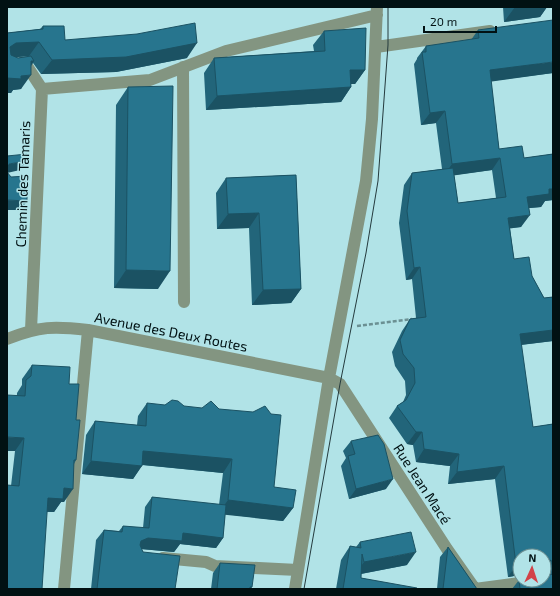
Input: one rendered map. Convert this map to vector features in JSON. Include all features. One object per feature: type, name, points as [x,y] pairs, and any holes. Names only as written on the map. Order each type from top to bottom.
[{"type":"street","points":[[7,65],[25,62],[42,89],[150,80],[226,51],[377,11],[376,47],[366,181],[329,378],[295,589]]},
{"type":"street","points":[[376,47],[498,30]]},
{"type":"street","points":[[183,67],[184,302]]},
{"type":"street","name":"Chemin des Tamaris","points":[[31,330],[42,89]]},
{"type":"street","points":[[23,178],[38,175]]},
{"type":"street","name":"Avenue des Deux Routes","points":[[7,339],[31,330],[59,327],[88,330],[329,378]]},
{"type":"street","points":[[64,589],[88,330]]},
{"type":"street","name":"Rue Jean Macé","points":[[329,378],[340,384],[447,549],[475,589]]},
{"type":"street","points":[[155,557],[206,562],[214,566],[298,570]]},
{"type":"street","points":[[475,589],[512,584]]},
{"type":"path","points":[[339,330],[413,319]]},
{"type":"building","points":[[553,20],[553,62],[490,70],[499,149],[522,146],[524,158],[553,154],[553,189],[549,189],[549,194],[527,197],[530,215],[508,218],[514,259],[529,257],[532,276],[544,298],[553,297],[553,330],[520,334],[533,427],[553,424],[553,562],[552,548],[514,548],[504,466],[457,472],[459,454],[424,449],[422,432],[416,432],[397,406],[406,400],[415,383],[414,368],[403,354],[400,340],[410,319],[426,317],[420,267],[414,268],[407,211],[412,173],[453,168],[458,203],[506,197],[500,158],[452,164],[445,111],[430,113],[422,52],[426,52],[426,46],[479,38],[478,30]]},
{"type":"building","points":[[195,23],[197,43],[126,57],[52,60],[39,42],[16,43],[10,47],[11,55],[18,58],[31,56],[34,61],[31,61],[31,75],[21,76],[21,79],[7,78],[7,33],[43,29],[43,26],[64,26],[65,40],[137,34]]},
{"type":"building","points":[[366,28],[365,70],[350,70],[351,87],[217,96],[214,58],[325,51],[324,31]]},
{"type":"building","points":[[173,86],[170,271],[126,270],[128,87]]},
{"type":"building","points":[[27,154],[27,161],[9,164],[7,170],[7,156]]},
{"type":"building","points":[[7,172],[11,177],[27,176],[27,201],[7,200]]},
{"type":"building","points":[[296,175],[301,289],[263,290],[259,213],[228,214],[226,178]]},
{"type":"building","points":[[32,365],[70,367],[69,384],[79,384],[76,420],[80,420],[76,460],[74,460],[73,489],[64,488],[63,499],[48,498],[42,589],[7,589],[7,485],[19,486],[24,438],[7,437],[7,395],[25,396],[26,380],[31,376]]},
{"type":"building","points":[[172,400],[178,401],[184,406],[202,408],[211,401],[219,409],[253,412],[265,406],[271,414],[281,415],[274,487],[296,490],[293,508],[228,500],[232,459],[143,451],[142,466],[91,461],[95,421],[146,426],[147,403],[165,405]]},
{"type":"building","points":[[378,435],[384,444],[393,479],[356,489],[348,456],[355,454],[351,441]]},
{"type":"building","points":[[152,497],[226,505],[223,538],[183,533],[182,541],[148,538],[141,541],[140,545],[143,552],[180,556],[175,589],[97,589],[104,530],[122,532],[123,526],[149,528]]},
{"type":"building","points":[[411,532],[416,552],[364,562],[362,554],[361,578],[417,589],[343,589],[350,546],[361,548],[360,542]]},
{"type":"building","points":[[448,547],[477,589],[443,589]]},
{"type":"building","points":[[220,563],[255,565],[252,587],[250,587],[250,589],[217,589]]},
{"type":"building","points":[[552,574],[553,589],[520,589],[552,588]]},
{"type":"tram line","points":[[304,589],[378,181],[388,45],[388,7]]}]
